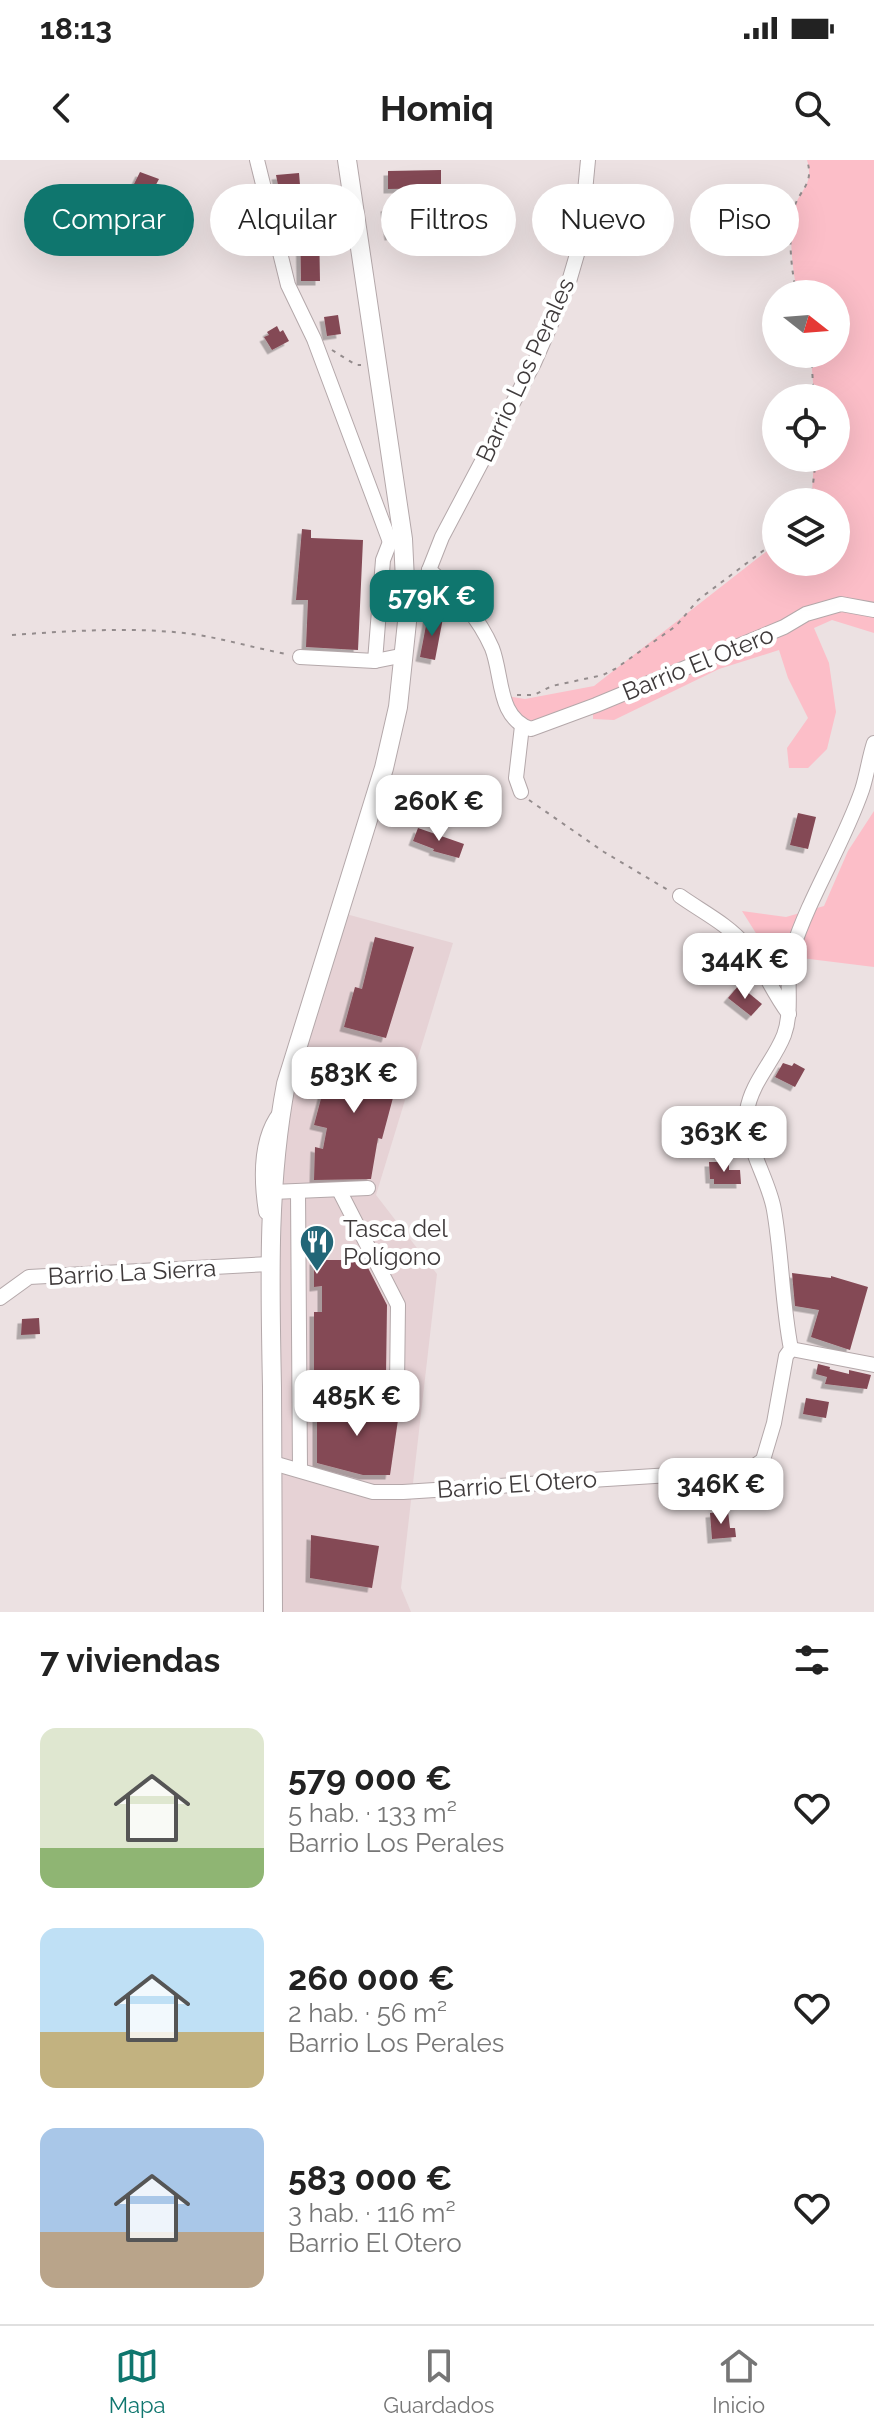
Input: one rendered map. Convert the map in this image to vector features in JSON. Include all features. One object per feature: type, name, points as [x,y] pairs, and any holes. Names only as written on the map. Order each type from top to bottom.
[{"type":"main road","name":"Barrio Los Perales","points":[[281,1113],[286,1084],[384,768],[398,707],[407,622],[379,365],[347,160]]},
{"type":"main road","points":[[273,1612],[270,1264],[272,1192],[281,1113]]},
{"type":"street","name":"Barrio Los Perales","points":[[257,160],[288,285],[314,339],[396,541]]},
{"type":"street","name":"Barrio Los Perales","points":[[407,622],[421,600],[442,537],[534,363],[568,285],[580,244],[588,160]]},
{"type":"street","points":[[375,661],[383,560],[396,541]]},
{"type":"street","points":[[429,570],[455,591],[492,648],[501,689],[516,722],[522,726],[516,778],[521,792]]},
{"type":"street","name":"Barrio El Otero","points":[[522,726],[531,729],[541,727],[784,627],[806,614],[841,604],[874,610]]},
{"type":"street","points":[[300,657],[375,661],[403,658]]},
{"type":"street","name":"Barrio El Otero","points":[[273,1463],[373,1492],[403,1492],[750,1469],[763,1460],[774,1423],[786,1356],[791,1349],[784,1311],[774,1208],[752,1144],[747,1114],[751,1096],[784,1035],[789,1014],[791,956],[805,915],[862,789],[874,743]]},
{"type":"street","points":[[680,896],[742,941],[789,1014]]},
{"type":"street","points":[[271,1226],[264,1202],[264,1157],[269,1132],[281,1113]]},
{"type":"street","points":[[272,1192],[368,1188]]},
{"type":"street","points":[[300,1385],[397,1385],[398,1305],[339,1190]]},
{"type":"street","points":[[298,1192],[300,1470]]},
{"type":"street","name":"Barrio La Sierra","points":[[0,1298],[29,1277],[270,1264]]},
{"type":"street","points":[[791,1349],[874,1365]]},
{"type":"path","points":[[794,280],[793,214],[810,177],[807,160]]},
{"type":"path","points":[[324,344],[356,365],[379,365]]},
{"type":"path","points":[[501,689],[517,695],[534,695],[552,686],[609,672],[676,626],[698,600],[762,552]]},
{"type":"path","points":[[12,635],[94,630],[164,631],[300,657]]},
{"type":"path","points":[[521,792],[604,852],[680,896]]},
{"type":"shaded area","points":[[807,160],[874,160],[874,633],[832,620],[814,628],[829,663],[836,712],[827,749],[808,768],[789,768],[787,748],[808,718],[788,678],[779,650],[719,669],[614,720],[593,719],[593,704],[539,723],[522,720],[506,696],[525,699],[594,686],[762,555],[762,576],[850,576],[850,488],[812,488],[813,472],[850,472],[850,384],[813,384],[812,368],[850,368],[850,280],[795,280],[792,256],[799,256],[799,197],[807,182]]},
{"type":"shaded area","points":[[874,811],[874,967],[769,954],[742,911],[786,917],[824,906],[848,851]]},
{"type":"shaded area","points":[[346,914],[453,943],[376,1195],[437,1274],[401,1588],[411,1612],[280,1612],[280,1188],[297,1072]]},
{"type":"building","points":[[441,170],[441,184],[388,184],[388,171]]},
{"type":"building","points":[[140,172],[159,179],[156,184],[134,184]]},
{"type":"building","points":[[299,173],[300,184],[278,184],[276,175]]},
{"type":"building","points":[[301,256],[320,256],[320,281],[301,281]]},
{"type":"building","points":[[338,315],[341,334],[327,336],[324,317]]},
{"type":"building","points":[[277,326],[289,341],[272,350],[264,337]]},
{"type":"building","points":[[302,529],[311,530],[311,538],[363,540],[358,650],[306,647],[308,600],[296,600]]},
{"type":"building","points":[[428,615],[443,618],[435,660],[420,657]]},
{"type":"building","points":[[798,813],[816,817],[808,849],[790,845]]},
{"type":"building","points":[[418,828],[464,844],[459,858],[433,851],[413,841]]},
{"type":"building","points":[[375,937],[414,947],[386,1038],[344,1027],[355,987],[362,989]]},
{"type":"building","points":[[739,985],[762,1004],[751,1016],[728,998]]},
{"type":"building","points":[[334,1050],[402,1064],[382,1139],[378,1138],[371,1179],[314,1180],[315,1147],[323,1149],[327,1128],[314,1125]]},
{"type":"building","points":[[783,1063],[792,1066],[794,1063],[805,1069],[795,1087],[775,1077]]},
{"type":"building","points":[[709,1162],[729,1162],[729,1170],[740,1170],[741,1184],[714,1184],[714,1179],[710,1179]]},
{"type":"building","points":[[314,1260],[364,1260],[387,1305],[386,1375],[314,1375],[314,1312],[322,1312],[322,1286],[314,1287]]},
{"type":"building","points":[[792,1273],[831,1276],[868,1287],[850,1350],[811,1337],[819,1310],[795,1306]]},
{"type":"building","points":[[39,1318],[40,1334],[21,1335],[22,1319]]},
{"type":"building","points":[[818,1364],[849,1374],[849,1370],[871,1375],[867,1389],[825,1384],[827,1377],[816,1374]]},
{"type":"building","points":[[806,1398],[829,1402],[826,1418],[803,1414]]},
{"type":"building","points":[[317,1406],[400,1406],[390,1475],[363,1475],[317,1463]]},
{"type":"building","points":[[728,1511],[730,1528],[735,1528],[736,1537],[712,1539],[710,1513]]},
{"type":"building","points":[[311,1535],[379,1546],[372,1588],[310,1578]]},
{"type":"place","name":"Tasca del Polígono","points":[[317,1273]]}]
